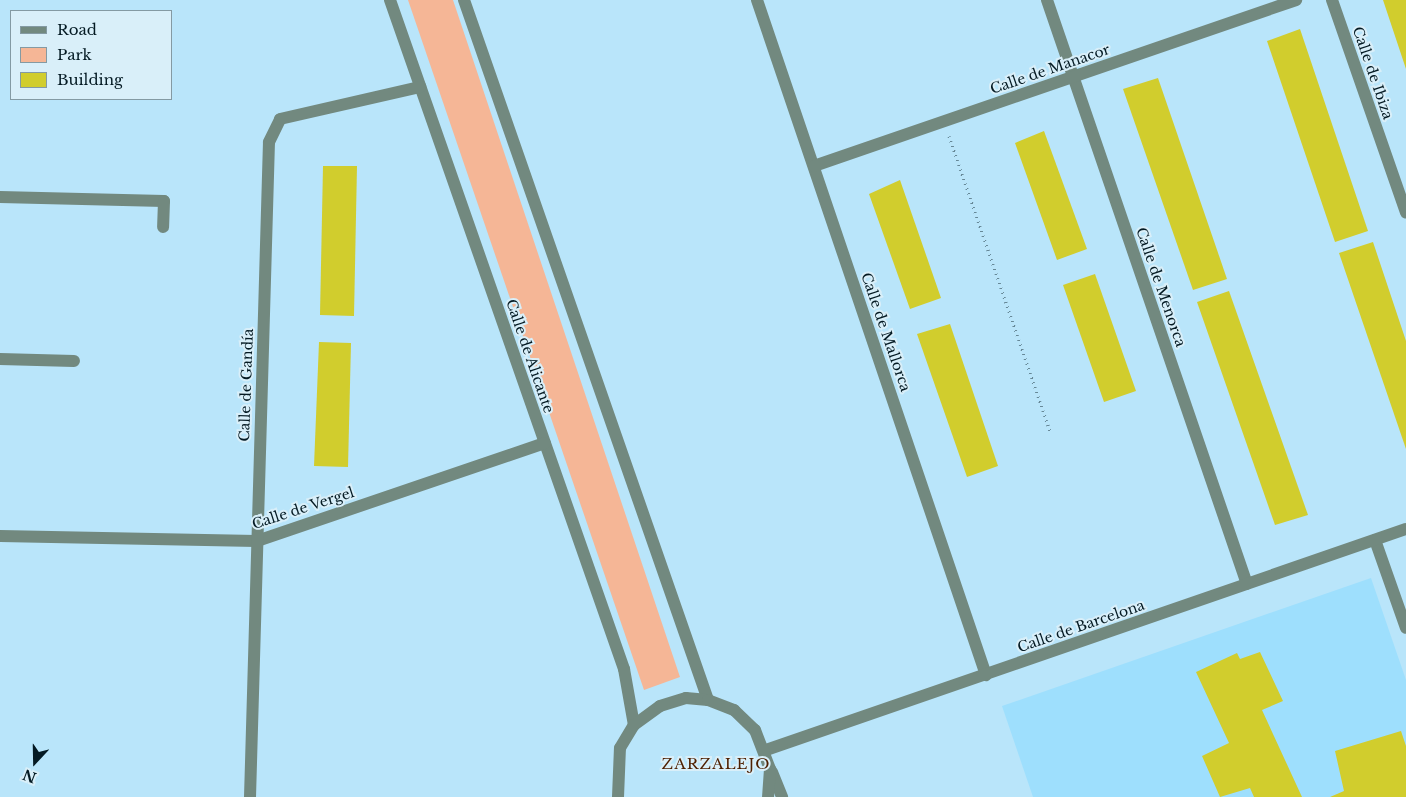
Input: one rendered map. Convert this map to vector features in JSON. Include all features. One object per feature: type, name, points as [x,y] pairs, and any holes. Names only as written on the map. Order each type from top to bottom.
[{"type":"street","name":"Calle de Alicante","points":[[390,0],[624,669],[634,725]]},
{"type":"street","points":[[464,0],[708,700]]},
{"type":"street","name":"Calle de Mallorca","points":[[757,0],[986,675]]},
{"type":"street","name":"Calle de Menorca","points":[[1047,0],[1247,584]]},
{"type":"street","name":"Calle de Manacor","points":[[814,166],[1296,0]]},
{"type":"street","name":"Calle de Ibiza","points":[[1332,0],[1406,213]]},
{"type":"street","name":"Calle de Gandía","points":[[250,797],[269,142],[280,119],[420,87]]},
{"type":"street","points":[[0,197],[164,202],[163,227]]},
{"type":"street","points":[[0,359],[74,361]]},
{"type":"street","name":"Calle de Vergel","points":[[0,536],[256,541],[545,443]]},
{"type":"street","name":"Calle de Barcelona","points":[[766,750],[1406,530]]},
{"type":"street","points":[[1375,540],[1406,628]]},
{"type":"street","points":[[618,797],[620,748],[634,725],[660,706],[686,698],[708,700],[734,710],[755,730],[766,750],[770,769],[782,797]]},
{"type":"street","points":[[768,797],[770,769]]},
{"type":"path","points":[[944,121],[1050,431]]},
{"type":"shaded area","points":[[1371,578],[1406,680],[1406,797],[1033,797],[1002,706]]},
{"type":"green space","points":[[408,0],[453,0],[680,677],[644,690]]},
{"type":"building","points":[[1383,0],[1406,0],[1406,69]]},
{"type":"building","points":[[1300,29],[1368,231],[1335,242],[1267,41]]},
{"type":"building","points":[[1158,78],[1227,279],[1193,290],[1123,89]]},
{"type":"building","points":[[1044,131],[1087,249],[1057,260],[1015,143]]},
{"type":"building","points":[[323,166],[357,166],[354,316],[320,315]]},
{"type":"building","points":[[900,180],[941,298],[910,309],[869,194]]},
{"type":"building","points":[[1373,242],[1406,341],[1406,449],[1339,253]]},
{"type":"building","points":[[1095,274],[1136,391],[1104,402],[1063,285]]},
{"type":"building","points":[[1229,291],[1308,515],[1275,525],[1197,302]]},
{"type":"building","points":[[950,324],[998,466],[967,477],[917,334]]},
{"type":"building","points":[[319,342],[351,343],[348,467],[314,466]]},
{"type":"building","points":[[1260,652],[1283,701],[1262,710],[1302,797],[1254,797],[1250,788],[1220,797],[1202,756],[1229,743],[1196,672],[1237,653],[1240,659]]},
{"type":"building","points":[[1401,731],[1406,746],[1406,797],[1330,797],[1344,791],[1335,751]]},
{"type":"district","name":"ZARZALEJO","points":[[716,764]]}]
